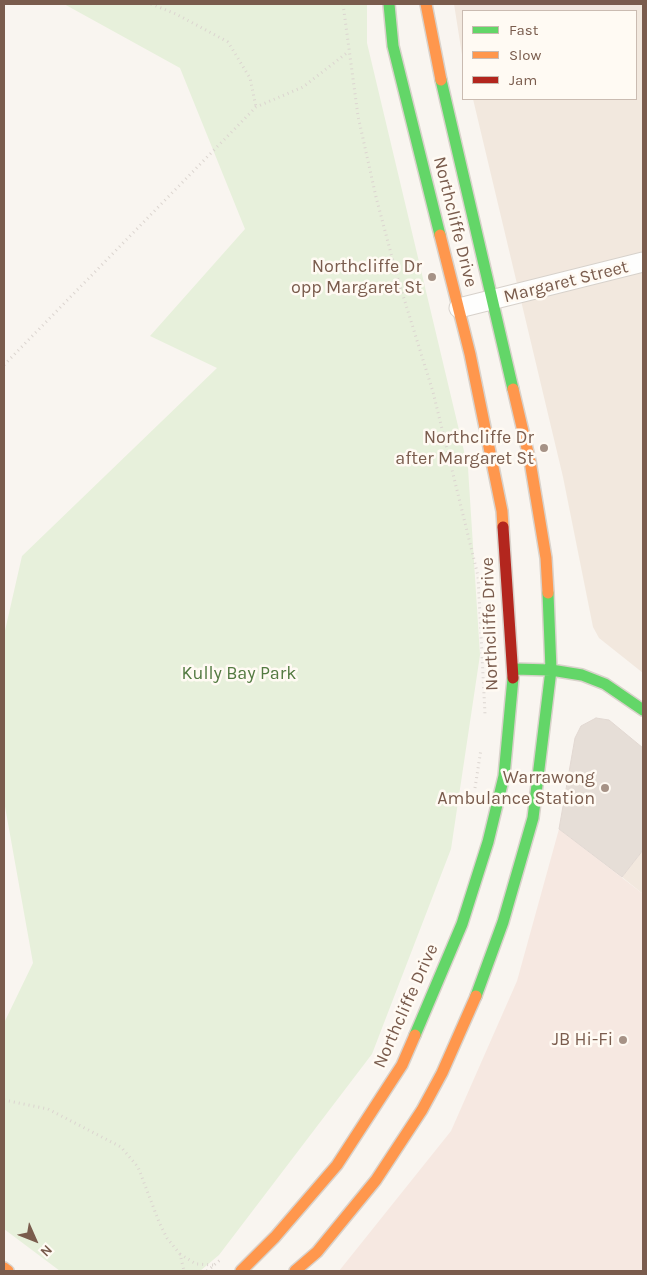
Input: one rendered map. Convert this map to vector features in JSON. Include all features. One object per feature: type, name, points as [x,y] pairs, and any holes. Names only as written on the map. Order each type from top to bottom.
[{"type":"main road","name":"Northcliffe Drive","points":[[241,1271],[275,1237],[336,1165],[402,1065],[462,924],[488,842],[504,776],[514,669],[502,511],[470,354],[394,46],[389,4]]},
{"type":"main road","name":"Northcliffe Drive","points":[[295,1271],[316,1252],[376,1180],[422,1110],[442,1073],[476,996],[503,922],[533,818],[551,670],[546,558],[530,461],[428,22],[426,4]]},
{"type":"main road","points":[[514,669],[551,670],[582,675],[605,684],[643,710]]},
{"type":"main road","points":[[4,1268],[8,1271]]},
{"type":"street","name":"Margaret Street","points":[[459,308],[643,262]]},
{"type":"path","points":[[151,4],[176,14],[228,42],[250,78],[256,107]]},
{"type":"path","points":[[343,4],[358,116],[376,197],[396,276],[433,392],[478,576],[485,723]]},
{"type":"path","points":[[4,365],[256,107],[303,87],[348,52]]},
{"type":"path","points":[[474,798],[482,742]]},
{"type":"path","points":[[4,1100],[48,1109],[121,1147],[138,1167],[167,1238],[180,1254],[196,1264],[214,1265]]},
{"type":"path","points":[[180,1254],[184,1271]]},
{"type":"path","points":[[207,1271],[222,1258]]},
{"type":"shaded area","points":[[454,4],[643,4],[643,673],[599,638],[593,627],[563,477],[473,100],[637,100],[637,10],[462,10],[462,55]]},
{"type":"shaded area","points":[[559,829],[643,894],[643,1271],[339,1271],[451,1131],[517,981]]},
{"type":"shaded area","points":[[643,850],[643,894],[622,877]]},
{"type":"green space","name":"Kully Bay Park","points":[[64,4],[367,4],[367,43],[468,468],[480,655],[451,849],[372,1054],[219,1255],[200,1271],[60,1271],[4,1229],[4,1023],[33,963],[4,801],[4,635],[22,556],[217,368],[150,336],[245,229],[180,68]]},
{"type":"building","name":"Warrawong Ambulance Station","points":[[596,718],[609,720],[643,748],[643,850],[622,877],[559,829],[575,738],[581,726]]},
{"type":"traffic: fast","points":[[389,4],[393,46],[440,235]]},
{"type":"traffic: fast","points":[[441,80],[513,389]]},
{"type":"traffic: fast","points":[[476,996],[503,922],[533,818],[551,670],[548,593]]},
{"type":"traffic: fast","points":[[514,669],[551,670],[582,675],[605,684],[643,710]]},
{"type":"traffic: fast","points":[[415,1035],[462,924],[488,842],[504,776],[513,678]]},
{"type":"traffic: slow","points":[[426,4],[441,80]]},
{"type":"traffic: slow","points":[[440,235],[470,354],[502,511],[503,527]]},
{"type":"traffic: slow","points":[[513,389],[530,461],[546,558],[548,593]]},
{"type":"traffic: slow","points":[[295,1271],[317,1252],[376,1180],[422,1110],[442,1073],[476,996]]},
{"type":"traffic: slow","points":[[241,1271],[275,1237],[337,1165],[402,1065],[415,1035]]},
{"type":"traffic: slow","points":[[4,1268],[8,1271]]},
{"type":"traffic: jam","points":[[503,527],[513,678]]},
{"type":"place","name":"Northcliffe Dr opp Margaret St","points":[[432,277]]},
{"type":"place","name":"Northcliffe Dr after Margaret St","points":[[544,448]]},
{"type":"place","name":"Warrawong Ambulance Station","points":[[605,788]]},
{"type":"place","name":"JB Hi-Fi","points":[[623,1040]]}]
